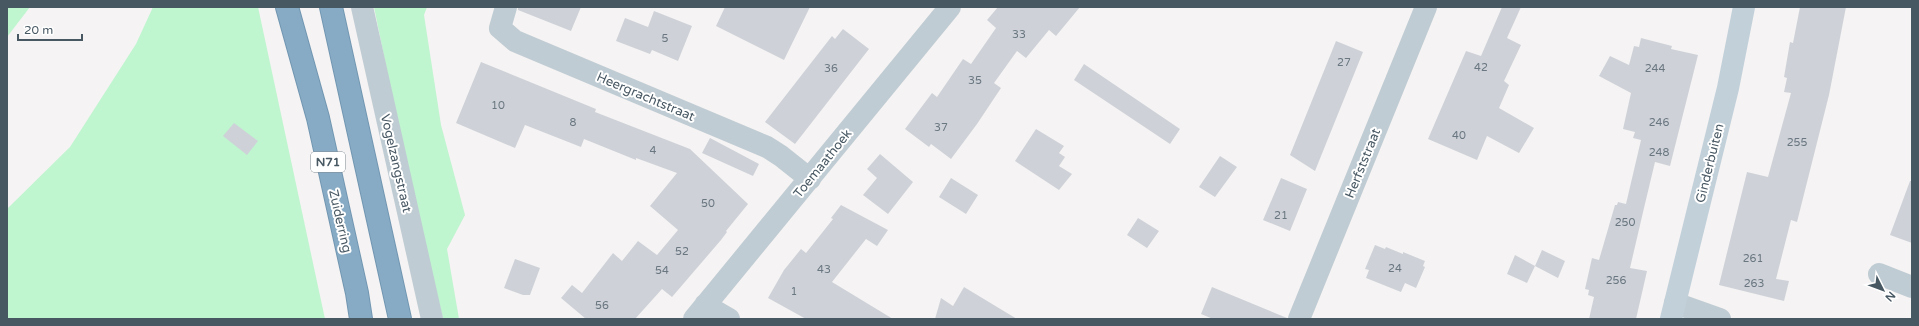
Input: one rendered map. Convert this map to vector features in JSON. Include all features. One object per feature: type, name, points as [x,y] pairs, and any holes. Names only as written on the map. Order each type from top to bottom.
[{"type":"highway","name":"Zuiderring","points":[[287,7],[318,118],[357,294],[361,319]]},
{"type":"highway","name":"N71","points":[[331,7],[400,319]]},
{"type":"main road","name":"Ginderbuiten","points":[[1673,311],[1728,88],[1744,7]]},
{"type":"street","name":"Vogelzangstraat","points":[[362,7],[432,319]]},
{"type":"street","name":"Heergrachtstraat","points":[[506,7],[500,28],[515,41],[767,147],[810,178]]},
{"type":"street","name":"Toemaathoek","points":[[699,312],[950,7]]},
{"type":"street","name":"Herfststraat","points":[[1299,319],[1426,7]]},
{"type":"street","points":[[1879,274],[1912,286]]},
{"type":"street","points":[[1673,311],[1720,319]]},
{"type":"street","points":[[699,312],[728,319]]},
{"type":"green space","points":[[7,7],[30,7],[7,37]]},
{"type":"green space","points":[[153,7],[258,7],[325,319],[7,319],[7,209],[70,147],[136,44]]},
{"type":"green space","points":[[374,7],[427,7],[424,15],[441,125],[465,215],[447,249],[459,319],[443,319],[404,154]]},
{"type":"building","points":[[518,7],[581,7],[571,31],[518,10]]},
{"type":"building","points":[[725,7],[810,7],[784,60],[716,26]]},
{"type":"building","points":[[998,7],[1080,7],[1056,36],[1049,30],[1026,58],[1017,51],[994,83],[1001,88],[951,159],[931,144],[929,147],[905,129],[932,93],[937,97],[963,59],[971,64],[996,28],[987,20]]},
{"type":"building","points":[[1502,7],[1521,7],[1507,38],[1521,45],[1504,81],[1509,85],[1499,108],[1534,128],[1519,153],[1487,136],[1477,160],[1428,139],[1466,51],[1481,56]]},
{"type":"building","points":[[1800,7],[1846,7],[1829,95],[1797,222],[1791,220],[1776,279],[1789,281],[1784,301],[1719,285],[1747,172],[1768,177],[1791,93],[1784,92],[1787,78],[1784,77],[1790,42],[1793,43]]},
{"type":"building","points":[[654,11],[692,26],[678,61],[652,50],[650,54],[616,41],[625,18],[648,27]]},
{"type":"building","points":[[843,29],[869,49],[795,144],[765,122],[832,36],[835,39]]},
{"type":"building","points":[[1641,38],[1672,46],[1671,49],[1698,55],[1670,166],[1655,162],[1644,208],[1630,268],[1647,271],[1636,319],[1589,319],[1594,297],[1588,295],[1589,290],[1585,289],[1592,258],[1599,260],[1615,205],[1617,205],[1618,202],[1626,204],[1641,140],[1633,138],[1635,132],[1623,129],[1631,93],[1599,76],[1610,56],[1629,65],[1634,46],[1639,47]]},
{"type":"building","points":[[1336,41],[1363,52],[1315,171],[1290,155]]},
{"type":"building","points":[[481,62],[596,109],[595,112],[690,149],[748,204],[726,231],[727,232],[721,240],[672,297],[662,289],[635,319],[586,319],[561,298],[572,285],[582,293],[613,253],[622,261],[638,241],[657,255],[678,230],[650,206],[677,173],[636,158],[636,160],[584,139],[581,147],[525,125],[515,148],[456,123]]},
{"type":"building","points":[[1084,64],[1180,129],[1170,144],[1074,80]]},
{"type":"building","points":[[234,123],[258,141],[247,155],[223,136]]},
{"type":"building","points":[[1036,129],[1064,146],[1059,153],[1065,157],[1059,166],[1072,174],[1059,190],[1015,161]]},
{"type":"building","points":[[710,138],[759,164],[753,176],[702,153]]},
{"type":"building","points":[[880,154],[913,182],[888,214],[863,195],[877,178],[867,169]]},
{"type":"building","points":[[1220,156],[1237,167],[1215,197],[1199,187]]},
{"type":"building","points":[[951,178],[978,195],[966,214],[939,197]]},
{"type":"building","points":[[1281,178],[1307,189],[1290,231],[1263,220]]},
{"type":"building","points":[[1910,181],[1912,181],[1912,243],[1890,235]]},
{"type":"building","points":[[841,205],[888,230],[877,246],[866,239],[832,282],[893,319],[806,319],[768,298],[784,270],[801,249],[806,253],[833,219],[831,218]]},
{"type":"building","points":[[1138,218],[1159,231],[1147,248],[1127,235]]},
{"type":"building","points":[[1375,245],[1385,249],[1386,247],[1403,254],[1403,252],[1425,261],[1423,266],[1425,267],[1416,288],[1405,283],[1401,292],[1366,278],[1369,270],[1365,269]]},
{"type":"building","points":[[1542,250],[1565,261],[1558,278],[1535,266]]},
{"type":"building","points":[[1515,255],[1535,266],[1527,283],[1507,274]]},
{"type":"building","points":[[515,259],[540,268],[530,295],[523,295],[504,288]]},
{"type":"building","points":[[964,287],[1017,319],[935,319],[941,298],[953,306]]},
{"type":"building","points":[[1212,287],[1287,319],[1213,319],[1201,314]]}]
